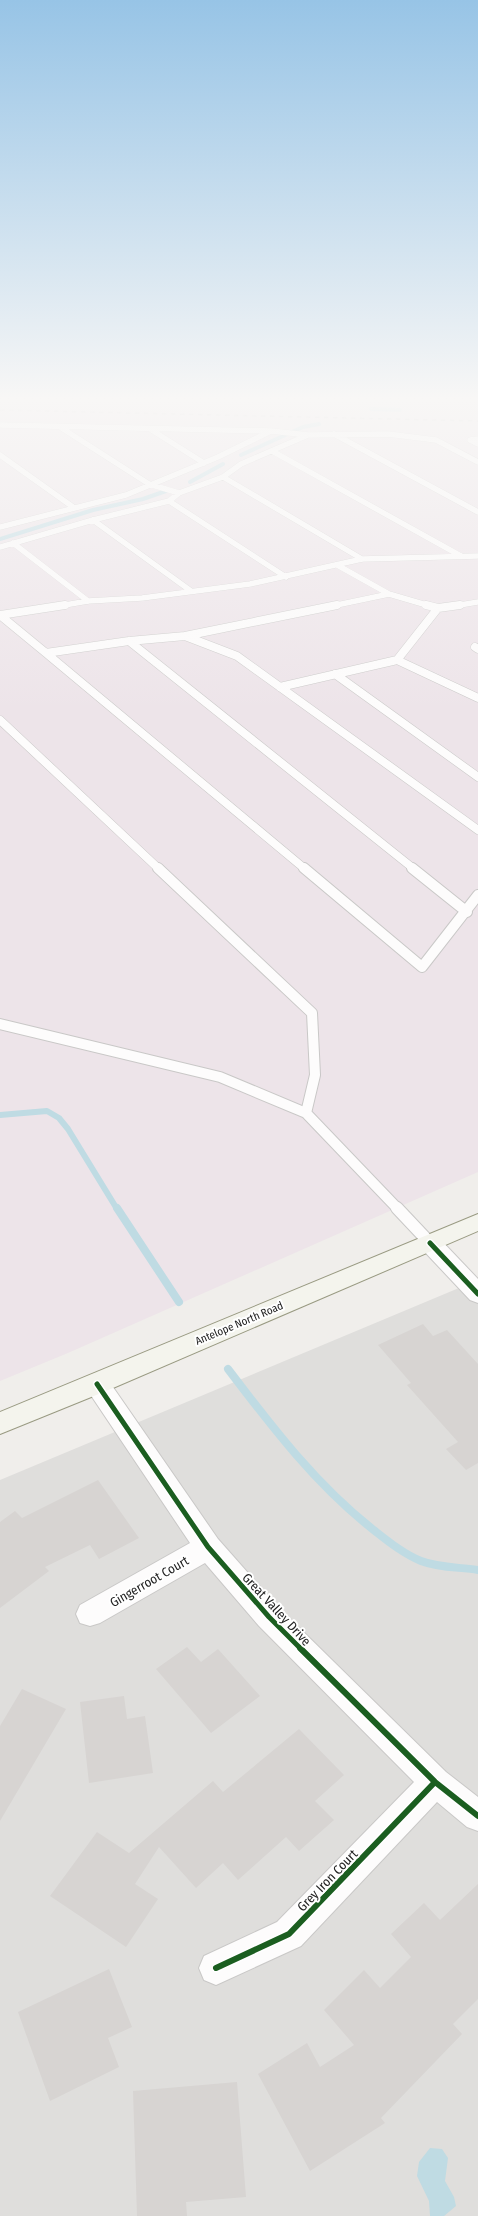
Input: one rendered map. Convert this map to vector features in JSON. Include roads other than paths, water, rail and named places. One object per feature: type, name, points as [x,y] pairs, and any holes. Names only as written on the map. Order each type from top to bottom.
[{"type":"main road","name":"Antelope North Road","points":[[0,1423],[97,1384],[478,1222]]},
{"type":"street","points":[[430,1243],[478,1294]]},
{"type":"street","name":"Great Valley Drive","points":[[97,1384],[208,1547],[269,1617],[435,1782],[478,1816]]},
{"type":"street","name":"Gingerroot Court","points":[[90,1614],[208,1547]]},
{"type":"street","name":"Grey Iron Court","points":[[216,1968],[289,1934],[435,1782]]},
{"type":"lane","points":[[69,504],[73,507]]},
{"type":"lane","points":[[0,527],[84,504]]},
{"type":"lane","points":[[0,546],[155,504]]},
{"type":"lane","points":[[173,504],[286,577]]},
{"type":"lane","points":[[269,504],[362,559]]},
{"type":"lane","points":[[368,504],[461,556]]},
{"type":"lane","points":[[464,504],[478,512]]},
{"type":"lane","points":[[93,520],[191,591]]},
{"type":"lane","points":[[13,543],[88,601]]},
{"type":"lane","points":[[0,616],[88,601],[142,598],[250,584],[362,559],[478,556]]},
{"type":"lane","points":[[338,565],[389,594],[438,608],[478,602]]},
{"type":"lane","points":[[46,653],[129,641],[185,636],[389,594]]},
{"type":"lane","points":[[397,660],[438,608]]},
{"type":"lane","points":[[0,616],[422,966],[467,912],[478,895]]},
{"type":"lane","points":[[185,636],[238,656],[478,830]]},
{"type":"lane","points":[[129,641],[467,912]]},
{"type":"lane","points":[[280,687],[397,660],[478,698]]},
{"type":"lane","points":[[335,674],[478,777]]},
{"type":"lane","points":[[0,720],[312,1013],[316,1075],[306,1113]]},
{"type":"lane","points":[[0,1024],[220,1077],[306,1113],[430,1243]]},
{"type":"water","points":[[430,2148],[442,2149],[448,2158],[445,2181],[454,2197],[456,2206],[444,2216],[430,2216],[429,2201],[417,2176],[419,2162]]},
{"type":"waterway","points":[[0,539],[93,510],[118,504]]},
{"type":"waterway","points":[[0,1115],[47,1111],[59,1118],[68,1129],[117,1209]]},
{"type":"waterway","points":[[117,1208],[179,1302]]},
{"type":"waterway","points":[[228,1369],[296,1455],[334,1495],[375,1531],[403,1551],[421,1561],[442,1566],[478,1570]]}]
